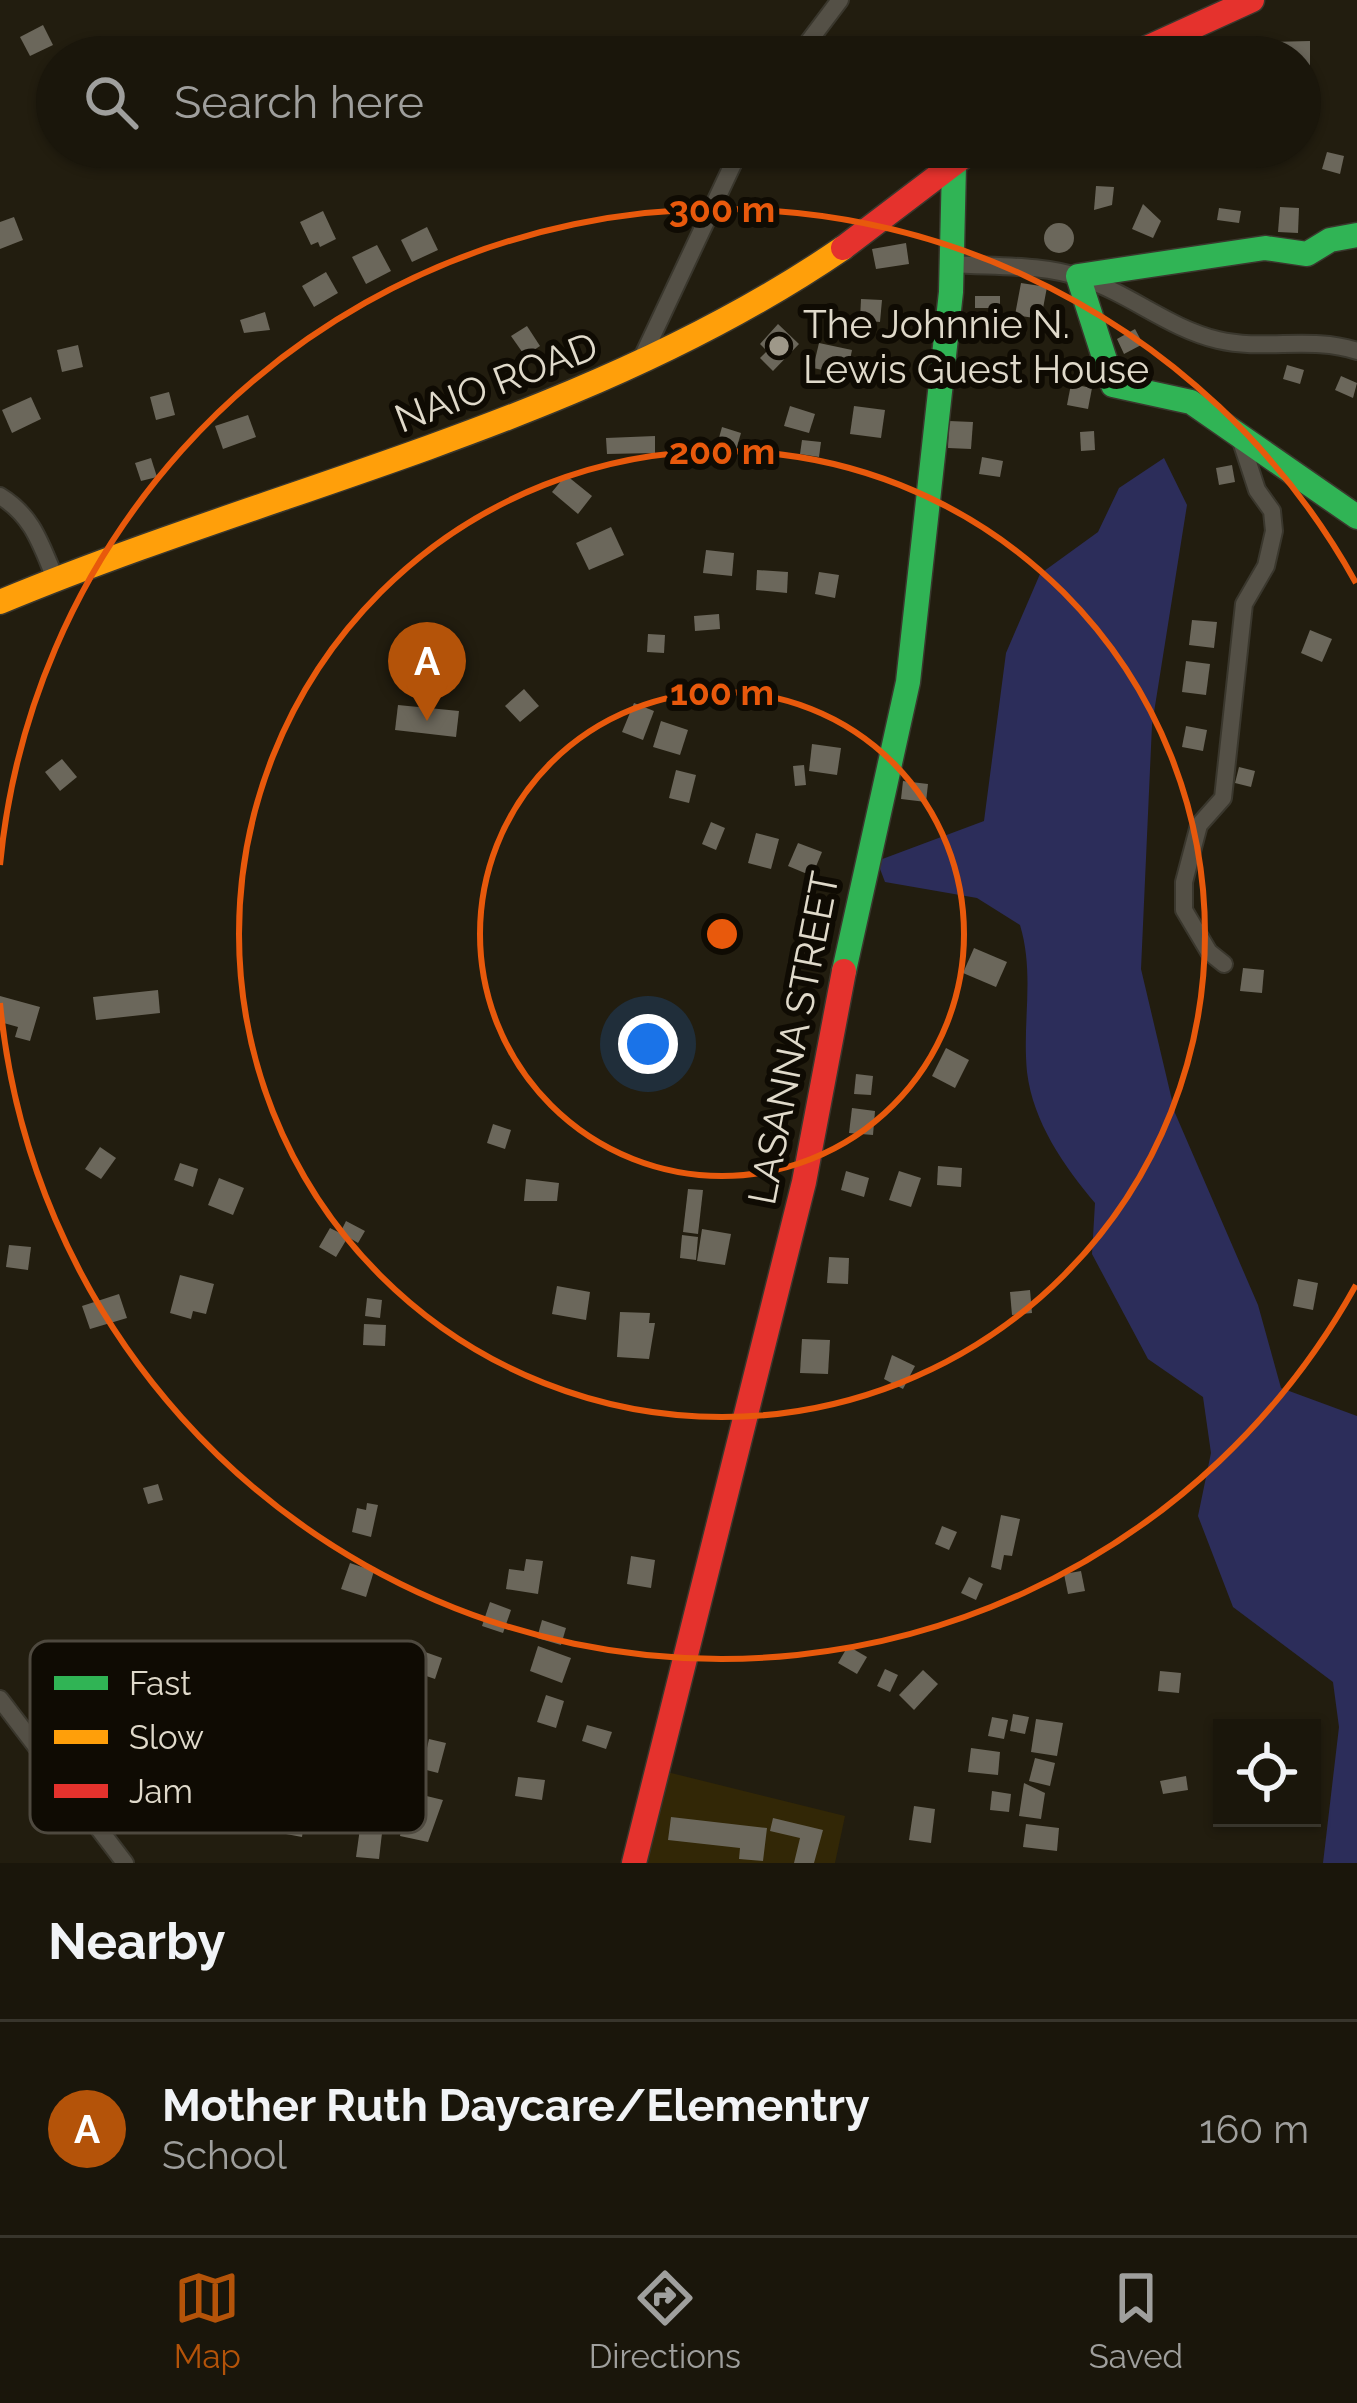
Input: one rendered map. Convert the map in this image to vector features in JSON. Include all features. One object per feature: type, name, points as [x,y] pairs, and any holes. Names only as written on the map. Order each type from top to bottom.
[{"type":"street","points":[[813,36],[840,0]]},
{"type":"street","points":[[1173,36],[1252,0]]},
{"type":"street","points":[[638,364],[731,168]]},
{"type":"street","name":"NAIO ROAD","points":[[0,602],[56,578],[513,418],[638,364],[829,261],[952,168]]},
{"type":"street","name":"LASANNA STREET","points":[[634,1863],[804,1182],[856,904],[908,682],[952,264],[955,168]]},
{"type":"street","points":[[915,196],[953,214]]},
{"type":"street","points":[[952,264],[1078,276],[1264,248],[1307,254],[1330,240],[1357,235]]},
{"type":"street","points":[[1078,276],[1134,300],[1183,332],[1232,343],[1311,342],[1357,351]]},
{"type":"street","points":[[1078,276],[1113,385],[1190,402],[1357,517]]},
{"type":"street","points":[[1224,964],[1209,952],[1184,910],[1184,882],[1199,825],[1223,798],[1244,604],[1266,566],[1274,531],[1272,512],[1257,490],[1240,438]]},
{"type":"street","points":[[0,496],[37,531],[56,578]]},
{"type":"street","points":[[0,1699],[30,1738]]},
{"type":"street","points":[[102,1833],[125,1863]]},
{"type":"shaded area","points":[[1164,458],[1187,505],[1152,725],[1141,969],[1175,1113],[1258,1305],[1281,1388],[1357,1416],[1357,1863],[1323,1863],[1339,1727],[1333,1682],[1233,1607],[1198,1516],[1211,1453],[1203,1397],[1148,1359],[1092,1254],[1095,1203],[1061,1158],[1036,1108],[1027,1072],[1027,962],[1020,925],[977,898],[885,882],[877,861],[984,821],[1006,653],[1040,574],[1098,532],[1119,488]]},
{"type":"shaded area","points":[[659,1770],[845,1816],[835,1863],[647,1863],[637,1858]]},
{"type":"building","points":[[43,25],[48,36],[36,36],[36,53],[30,56],[20,37]]},
{"type":"building","points":[[1327,152],[1344,156],[1340,174],[1322,169]]},
{"type":"building","points":[[1096,186],[1114,187],[1112,205],[1094,210]]},
{"type":"building","points":[[1143,204],[1161,221],[1153,238],[1132,229]]},
{"type":"building","points":[[1280,207],[1299,208],[1298,233],[1278,232]]},
{"type":"building","points":[[1219,208],[1241,211],[1239,223],[1217,220]]},
{"type":"building","points":[[323,211],[336,239],[320,247],[318,242],[311,245],[300,222]]},
{"type":"building","points":[[14,217],[23,240],[0,249],[0,222]]},
{"type":"building","points":[[1059,223],[1070,227],[1074,238],[1070,249],[1059,253],[1048,249],[1044,238],[1048,227]]},
{"type":"building","points":[[427,227],[438,250],[412,262],[401,240]]},
{"type":"building","points":[[906,243],[909,264],[876,269],[872,249]]},
{"type":"building","points":[[377,245],[391,271],[366,284],[352,257]]},
{"type":"building","points":[[326,272],[338,293],[314,307],[302,286]]},
{"type":"building","points":[[1021,283],[1047,287],[1041,319],[1015,315]]},
{"type":"building","points":[[975,296],[1000,296],[1000,308],[975,308]]},
{"type":"building","points":[[861,299],[882,300],[880,322],[860,320]]},
{"type":"building","points":[[265,312],[270,330],[244,333],[240,320]]},
{"type":"building","points":[[778,324],[799,344],[773,371],[760,358],[767,351],[760,344]]},
{"type":"building","points":[[527,326],[540,346],[525,356],[511,336]]},
{"type":"building","points":[[1135,329],[1143,344],[1124,354],[1117,339]]},
{"type":"building","points":[[819,343],[852,350],[847,375],[813,368]]},
{"type":"building","points":[[78,345],[83,367],[62,372],[57,350]]},
{"type":"building","points":[[1287,365],[1304,370],[1300,384],[1283,379]]},
{"type":"building","points":[[1341,376],[1357,383],[1353,398],[1335,390]]},
{"type":"building","points":[[1071,384],[1092,388],[1088,409],[1067,405]]},
{"type":"building","points":[[169,392],[175,415],[156,420],[150,397]]},
{"type":"building","points":[[31,397],[41,419],[12,433],[2,410]]},
{"type":"building","points":[[790,406],[815,414],[809,433],[784,426]]},
{"type":"building","points":[[854,406],[885,410],[881,438],[850,434]]},
{"type":"building","points":[[248,415],[256,437],[223,449],[215,426]]},
{"type":"building","points":[[949,421],[973,422],[971,449],[948,448]]},
{"type":"building","points":[[722,427],[741,433],[736,450],[717,445]]},
{"type":"building","points":[[1094,431],[1095,450],[1081,451],[1080,432]]},
{"type":"building","points":[[655,436],[655,453],[607,454],[606,438]]},
{"type":"building","points":[[802,440],[821,442],[819,457],[800,454]]},
{"type":"building","points":[[982,457],[1003,461],[1000,477],[979,474]]},
{"type":"building","points":[[151,458],[157,477],[141,481],[135,463]]},
{"type":"building","points":[[1232,465],[1235,482],[1219,485],[1216,468]]},
{"type":"building","points":[[566,475],[592,496],[578,514],[552,492]]},
{"type":"building","points":[[611,527],[624,555],[589,570],[576,543]]},
{"type":"building","points":[[706,550],[734,553],[732,576],[703,573]]},
{"type":"building","points":[[757,570],[788,572],[787,593],[756,590]]},
{"type":"building","points":[[819,572],[839,575],[835,598],[815,594]]},
{"type":"building","points":[[719,614],[720,629],[695,631],[694,616]]},
{"type":"building","points":[[1192,620],[1217,622],[1214,648],[1189,645]]},
{"type":"building","points":[[1310,630],[1332,639],[1322,662],[1301,653]]},
{"type":"building","points":[[648,634],[665,635],[664,653],[647,652]]},
{"type":"building","points":[[1186,661],[1210,664],[1206,695],[1182,692]]},
{"type":"building","points":[[524,689],[539,706],[520,722],[505,706]]},
{"type":"building","points":[[634,703],[654,711],[643,740],[622,732]]},
{"type":"building","points":[[398,705],[459,711],[456,737],[395,730]]},
{"type":"building","points":[[661,721],[688,730],[680,755],[653,747]]},
{"type":"building","points":[[1186,726],[1207,730],[1203,751],[1182,747]]},
{"type":"building","points":[[812,744],[841,748],[837,775],[809,771]]},
{"type":"building","points":[[62,759],[77,777],[60,791],[45,772]]},
{"type":"building","points":[[804,765],[806,785],[795,786],[793,766]]},
{"type":"building","points":[[1239,767],[1255,771],[1251,787],[1235,783]]},
{"type":"building","points":[[676,770],[696,775],[689,803],[669,798]]},
{"type":"building","points":[[903,781],[928,784],[926,802],[901,799]]},
{"type":"building","points":[[711,822],[725,828],[716,850],[702,844]]},
{"type":"building","points":[[756,833],[779,839],[771,869],[748,863]]},
{"type":"building","points":[[798,843],[822,852],[812,876],[788,866]]},
{"type":"building","points":[[974,948],[1007,962],[996,987],[963,973]]},
{"type":"building","points":[[1243,968],[1264,970],[1262,993],[1240,991]]},
{"type":"building","points":[[158,990],[160,1013],[96,1020],[93,997]]},
{"type":"building","points":[[0,996],[40,1007],[30,1041],[15,1037],[18,1027],[0,1022]]},
{"type":"building","points":[[946,1048],[969,1060],[955,1088],[932,1076]]},
{"type":"building","points":[[856,1074],[873,1076],[871,1095],[854,1094]]},
{"type":"building","points":[[852,1108],[875,1111],[873,1135],[849,1133]]},
{"type":"building","points":[[493,1124],[511,1130],[505,1149],[487,1143]]},
{"type":"building","points":[[100,1147],[116,1158],[101,1179],[85,1169]]},
{"type":"building","points":[[180,1163],[198,1169],[193,1187],[174,1180]]},
{"type":"building","points":[[938,1166],[962,1168],[961,1187],[937,1185]]},
{"type":"building","points":[[846,1171],[869,1178],[864,1197],[841,1190]]},
{"type":"building","points":[[899,1171],[921,1178],[911,1207],[889,1200]]},
{"type":"building","points":[[219,1178],[244,1188],[233,1215],[208,1205]]},
{"type":"building","points":[[526,1179],[559,1183],[557,1201],[524,1201]]},
{"type":"building","points":[[688,1189],[703,1190],[698,1234],[683,1232]]},
{"type":"building","points":[[346,1221],[365,1231],[358,1243],[348,1237],[336,1257],[319,1247],[330,1228],[340,1233]]},
{"type":"building","points":[[702,1229],[731,1234],[725,1265],[697,1261]]},
{"type":"building","points":[[682,1235],[698,1237],[696,1260],[680,1258]]},
{"type":"building","points":[[9,1245],[31,1247],[28,1270],[6,1267]]},
{"type":"building","points":[[829,1257],[849,1258],[848,1284],[827,1283]]},
{"type":"building","points":[[180,1275],[214,1284],[206,1314],[193,1311],[191,1319],[170,1313]]},
{"type":"building","points":[[1298,1279],[1318,1283],[1313,1310],[1293,1306]]},
{"type":"building","points":[[557,1286],[590,1292],[586,1320],[552,1314]]},
{"type":"building","points":[[1030,1290],[1032,1313],[1012,1315],[1010,1292]]},
{"type":"building","points":[[119,1294],[127,1318],[90,1329],[82,1306]]},
{"type":"building","points":[[367,1298],[382,1300],[380,1318],[365,1316]]},
{"type":"building","points":[[620,1312],[650,1313],[649,1323],[655,1323],[649,1359],[617,1357]]},
{"type":"building","points":[[364,1324],[386,1325],[385,1346],[363,1345]]},
{"type":"building","points":[[802,1339],[830,1340],[828,1374],[800,1373]]},
{"type":"building","points":[[892,1355],[915,1366],[903,1389],[884,1379]]},
{"type":"building","points":[[158,1484],[163,1500],[148,1504],[143,1488]]},
{"type":"building","points":[[367,1503],[378,1505],[371,1537],[352,1532],[357,1508],[366,1510]]},
{"type":"building","points":[[1001,1515],[1020,1519],[1012,1556],[1004,1555],[1001,1570],[991,1567]]},
{"type":"building","points":[[942,1526],[957,1532],[949,1550],[935,1544]]},
{"type":"building","points":[[631,1556],[655,1560],[651,1588],[627,1584]]},
{"type":"building","points":[[526,1559],[543,1561],[538,1594],[506,1589],[509,1569],[524,1571]]},
{"type":"building","points":[[350,1563],[374,1571],[366,1597],[341,1589]]},
{"type":"building","points":[[1081,1571],[1085,1591],[1068,1594],[1064,1574]]},
{"type":"building","points":[[969,1577],[983,1584],[976,1600],[961,1593]]},
{"type":"building","points":[[490,1602],[511,1610],[503,1633],[482,1626]]},
{"type":"building","points":[[542,1620],[566,1628],[561,1645],[537,1638]]},
{"type":"building","points":[[538,1646],[571,1658],[562,1683],[530,1671]]},
{"type":"building","points":[[848,1646],[867,1657],[857,1674],[838,1663]]},
{"type":"building","points":[[426,1652],[442,1658],[435,1679],[426,1676]]},
{"type":"building","points":[[885,1669],[898,1675],[890,1692],[877,1686]]},
{"type":"building","points":[[923,1670],[938,1684],[914,1710],[899,1695]]},
{"type":"building","points":[[1160,1671],[1181,1673],[1179,1693],[1158,1691]]},
{"type":"building","points":[[546,1695],[564,1701],[556,1728],[537,1722]]},
{"type":"building","points":[[1013,1714],[1029,1717],[1025,1734],[1010,1731]]},
{"type":"building","points":[[992,1717],[1008,1720],[1004,1739],[988,1736]]},
{"type":"building","points":[[1036,1719],[1063,1723],[1057,1756],[1031,1752]]},
{"type":"building","points":[[587,1725],[612,1732],[606,1749],[582,1741]]},
{"type":"building","points":[[429,1739],[446,1743],[438,1773],[426,1770]]},
{"type":"building","points":[[971,1748],[1000,1752],[998,1775],[968,1772]]},
{"type":"building","points":[[1035,1758],[1055,1763],[1050,1786],[1029,1781]]},
{"type":"building","points":[[1186,1776],[1188,1790],[1163,1794],[1160,1781]]},
{"type":"building","points":[[518,1777],[545,1780],[542,1800],[515,1796]]},
{"type":"building","points":[[1024,1783],[1045,1793],[1041,1819],[1019,1816]]},
{"type":"building","points":[[992,1791],[1011,1794],[1009,1812],[990,1810]]},
{"type":"building","points":[[426,1796],[443,1800],[428,1842],[400,1836],[426,1833]]},
{"type":"building","points":[[914,1806],[935,1809],[931,1843],[909,1840]]},
{"type":"building","points":[[671,1817],[767,1828],[763,1861],[739,1859],[740,1848],[668,1840]]},
{"type":"building","points":[[773,1818],[823,1830],[814,1863],[794,1863],[800,1838],[770,1831]]},
{"type":"building","points":[[1026,1824],[1059,1828],[1057,1851],[1023,1847]]},
{"type":"building","points":[[359,1833],[382,1833],[379,1859],[356,1857]]},
{"type":"traffic: fast","points":[[844,971],[908,682],[951,292],[954,168]]},
{"type":"traffic: fast","points":[[1357,235],[1330,240],[1307,254],[1265,248],[1078,276],[1113,385],[1191,402],[1357,517]]},
{"type":"traffic: slow","points":[[0,602],[539,406],[745,308],[843,248]]},
{"type":"traffic: jam","points":[[1173,36],[1252,0]]},
{"type":"traffic: jam","points":[[843,248],[948,168]]},
{"type":"traffic: jam","points":[[634,1863],[804,1182],[844,971]]},
{"type":"place","name":"The Johnnie N. Lewis Guest House","points":[[779,346]]},
{"type":"place","name":"Mother Ruth Daycare/Elementry","points":[[427,721]]}]
